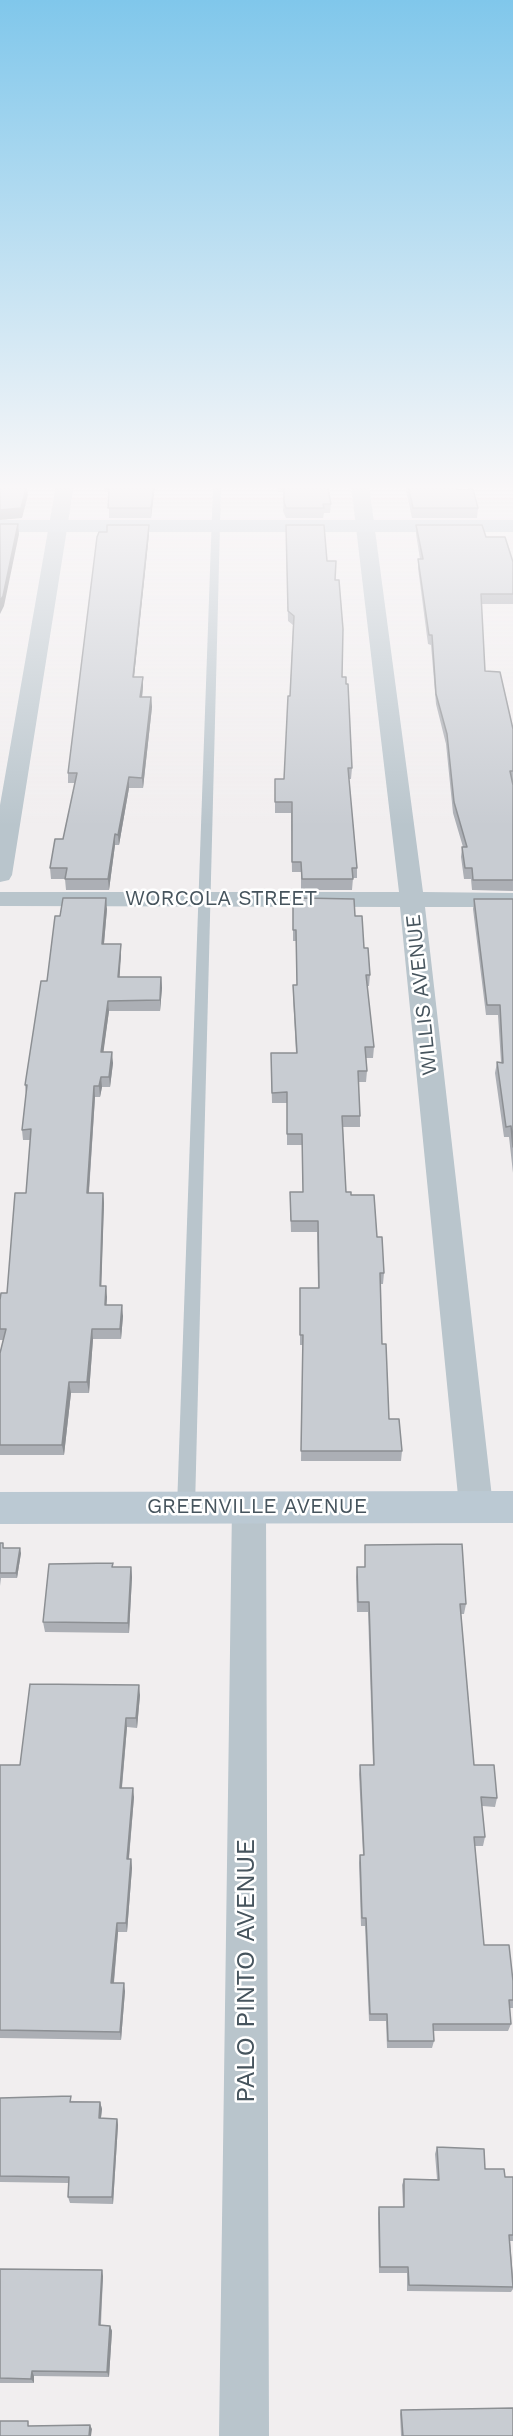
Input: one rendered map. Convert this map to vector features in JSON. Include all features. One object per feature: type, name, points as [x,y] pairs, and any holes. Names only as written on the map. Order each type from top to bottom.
[{"type":"street","points":[[0,875],[46,599]]},
{"type":"street","name":"WILLIS AVENUE","points":[[373,599],[412,899],[476,1506]]},
{"type":"street","name":"WORCOLA STREET","points":[[0,899],[513,900]]},
{"type":"street","name":"PALO PINTO AVENUE","points":[[244,2436],[249,1507]]},
{"type":"street","name":"GREENVILLE AVENUE","points":[[0,1508],[513,1507]]},
{"type":"lane","points":[[186,1507],[214,599]]},
{"type":"building","points":[[89,599],[141,599],[133,677],[143,677],[140,697],[151,697],[142,778],[129,777],[118,835],[115,834],[108,879],[65,879],[67,868],[50,868],[55,839],[63,839],[77,773],[68,773]]},
{"type":"building","points":[[288,599],[341,599],[343,629],[342,677],[346,677],[346,684],[348,684],[352,768],[348,768],[357,868],[352,868],[353,879],[302,879],[301,862],[292,862],[292,802],[275,802],[275,779],[284,779],[288,696],[290,696],[294,616],[288,611]]},
{"type":"building","points":[[424,599],[481,599],[485,671],[500,672],[513,729],[513,771],[510,771],[513,785],[513,880],[473,880],[472,868],[465,868],[462,847],[467,847],[454,802],[447,734],[436,694],[432,635],[429,635]]},
{"type":"building","points":[[63,898],[106,898],[102,944],[121,944],[118,977],[161,977],[160,1000],[108,1001],[101,1052],[112,1052],[109,1077],[101,1077],[99,1086],[94,1086],[87,1193],[103,1193],[100,1286],[106,1286],[105,1305],[122,1305],[120,1329],[92,1329],[87,1382],[69,1382],[62,1445],[0,1445],[0,1353],[6,1329],[0,1329],[0,1300],[1,1293],[7,1293],[15,1193],[26,1193],[31,1129],[22,1130],[27,1085],[25,1085],[41,981],[47,981],[55,916],[60,916]]},
{"type":"building","points":[[302,898],[354,899],[355,916],[362,916],[364,948],[368,948],[370,975],[366,975],[374,1047],[365,1047],[367,1071],[358,1071],[360,1116],[342,1116],[346,1192],[351,1192],[351,1195],[374,1195],[377,1237],[382,1237],[384,1273],[380,1273],[382,1344],[386,1344],[389,1419],[399,1419],[402,1451],[301,1451],[303,1335],[300,1335],[300,1288],[319,1288],[318,1221],[291,1221],[290,1192],[303,1192],[302,1134],[287,1134],[287,1092],[272,1093],[271,1053],[297,1053],[293,985],[297,985],[296,930],[293,930],[293,906],[302,906]]},
{"type":"building","points":[[474,899],[513,899],[513,1147],[511,1126],[506,1127],[497,1062],[503,1063],[500,1005],[487,1005]]},
{"type":"building","points":[[0,1543],[3,1543],[3,1548],[20,1548],[16,1573],[0,1573]]},
{"type":"building","points":[[462,1544],[466,1604],[460,1604],[474,1765],[494,1765],[497,1798],[481,1797],[485,1837],[474,1837],[484,1945],[509,1945],[513,1981],[513,2000],[509,2000],[511,2024],[433,2024],[434,2041],[388,2041],[387,2014],[370,2014],[366,1918],[362,1918],[360,1855],[364,1855],[360,1765],[374,1765],[369,1602],[358,1602],[357,1567],[365,1567],[365,1545]]},
{"type":"building","points":[[113,1563],[112,1567],[131,1567],[128,1623],[43,1622],[49,1564]]},
{"type":"building","points":[[30,1684],[139,1685],[136,1718],[126,1718],[120,1788],[133,1788],[127,1859],[131,1859],[126,1923],[117,1923],[111,1983],[124,1983],[120,2032],[0,2030],[0,1765],[20,1765]]},
{"type":"building","points":[[71,2096],[70,2102],[100,2102],[99,2118],[117,2119],[112,2197],[68,2197],[69,2177],[0,2176],[0,2098]]},
{"type":"building","points":[[437,2147],[484,2149],[485,2169],[504,2169],[505,2177],[513,2177],[513,2235],[509,2235],[513,2287],[409,2285],[408,2267],[380,2267],[379,2207],[404,2207],[404,2179],[439,2180]]},
{"type":"building","points":[[0,2269],[102,2270],[99,2325],[110,2326],[107,2372],[32,2371],[31,2379],[0,2378]]},
{"type":"building","points":[[513,2408],[513,2436],[403,2436],[401,2410]]},
{"type":"building","points":[[0,2421],[28,2421],[28,2426],[90,2425],[89,2436],[0,2436]]}]
